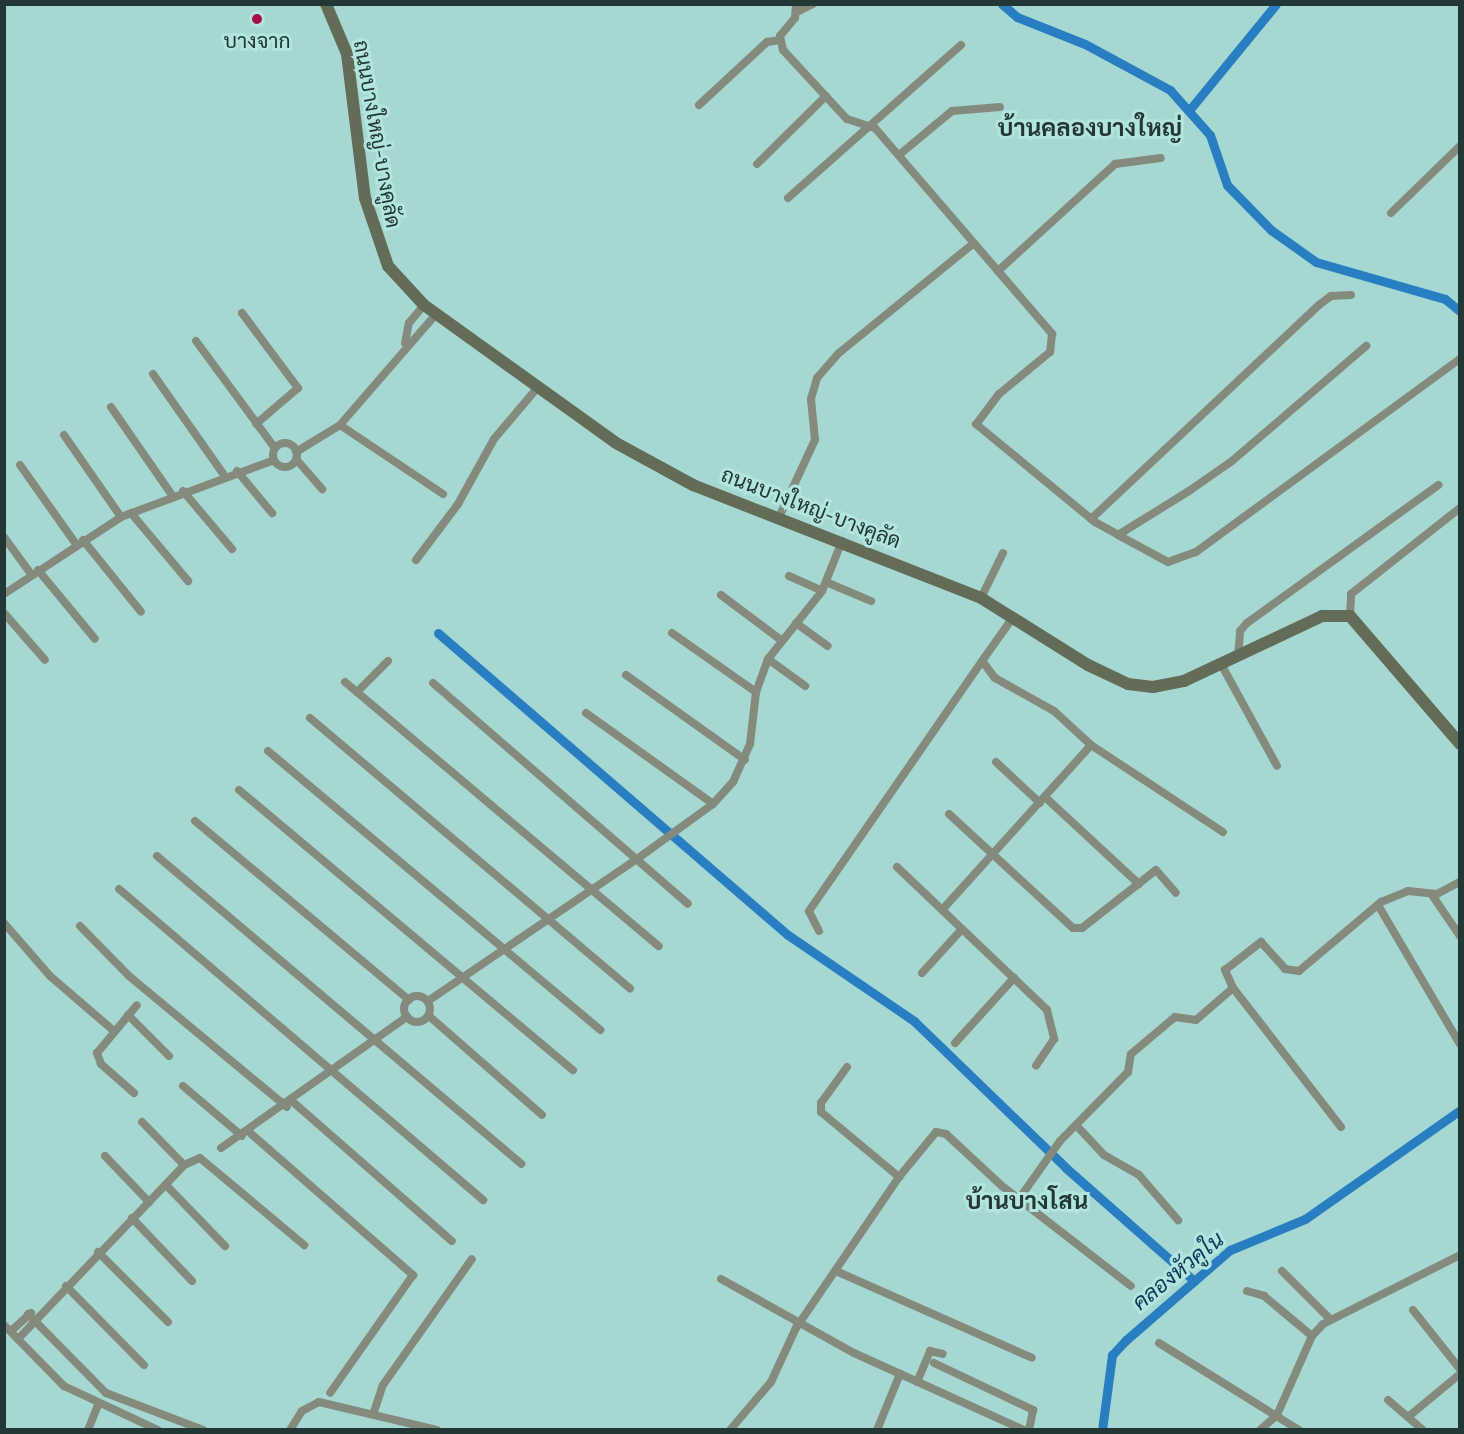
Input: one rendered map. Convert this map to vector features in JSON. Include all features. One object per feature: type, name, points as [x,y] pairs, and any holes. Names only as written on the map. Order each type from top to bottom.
[{"type":"street","name":"ถนนบางใหญ่-บางคูลัด","points":[[326,4],[347,54],[372,227],[388,266],[424,305],[436,314],[538,387],[663,471],[780,515],[981,598],[1014,616],[1088,665],[1128,684],[1161,687],[1221,664],[1322,616],[1350,616]]},
{"type":"street","points":[[780,40],[797,8],[813,4]]},
{"type":"street","points":[[780,40],[826,96],[848,118],[869,126],[899,155],[1055,341],[1050,352],[979,415],[976,424],[1091,519],[1168,562],[1196,552],[1460,359]]},
{"type":"street","points":[[699,105],[767,42],[780,40]]},
{"type":"street","points":[[788,198],[961,45]]},
{"type":"street","points":[[757,164],[826,96]]},
{"type":"street","points":[[899,155],[952,111],[1000,107]]},
{"type":"street","points":[[1391,213],[1460,146]]},
{"type":"street","points":[[998,271],[1115,164],[1161,158]]},
{"type":"street","points":[[780,515],[815,440],[811,399],[818,378],[839,353],[974,243]]},
{"type":"street","points":[[1091,519],[1319,305],[1331,296],[1351,295]]},
{"type":"street","points":[[405,343],[409,323],[424,305]]},
{"type":"street","points":[[242,313],[298,388],[256,424]]},
{"type":"street","points":[[4,594],[34,572],[121,517],[237,471],[274,460],[285,467],[296,456],[340,425],[405,343],[423,333],[436,314]]},
{"type":"street","points":[[196,341],[275,448],[274,460]]},
{"type":"street","points":[[1118,535],[1232,461],[1366,346]]},
{"type":"street","points":[[153,374],[224,475]]},
{"type":"street","points":[[416,560],[463,497],[494,439],[538,387]]},
{"type":"street","points":[[111,407],[172,495]]},
{"type":"street","points":[[340,425],[443,494]]},
{"type":"street","points":[[64,435],[121,517]]},
{"type":"street","points":[[275,448],[289,444],[322,489]]},
{"type":"street","points":[[20,465],[80,542],[141,612]]},
{"type":"street","points":[[237,471],[272,513]]},
{"type":"street","points":[[1238,656],[1240,631],[1247,622],[1438,485]]},
{"type":"street","points":[[183,491],[232,549]]},
{"type":"street","points":[[1460,508],[1351,594],[1350,616],[1460,744]]},
{"type":"street","points":[[130,513],[188,581]]},
{"type":"street","points":[[4,537],[95,639]]},
{"type":"street","points":[[428,1001],[637,859],[712,804],[745,760],[756,692],[768,659],[824,586],[842,541]]},
{"type":"street","points":[[981,598],[1003,553]]},
{"type":"street","points":[[789,576],[871,601]]},
{"type":"street","points":[[721,595],[781,640]]},
{"type":"street","points":[[4,614],[45,660]]},
{"type":"street","points":[[819,931],[809,911],[1014,616]]},
{"type":"street","points":[[796,623],[828,646]]},
{"type":"street","points":[[672,633],[756,692]]},
{"type":"street","points":[[768,659],[805,686]]},
{"type":"street","points":[[357,692],[388,661]]},
{"type":"street","points":[[982,661],[995,678],[1054,711],[1091,745],[1222,832]]},
{"type":"street","points":[[1221,664],[1277,766]]},
{"type":"street","points":[[626,675],[745,760]]},
{"type":"street","points":[[345,682],[659,946]]},
{"type":"street","points":[[433,683],[688,904]]},
{"type":"street","points":[[586,713],[712,804]]},
{"type":"street","points":[[310,718],[630,988]]},
{"type":"street","points":[[942,910],[1091,745]]},
{"type":"street","points":[[268,751],[600,1030]]},
{"type":"street","points":[[996,762],[1139,884]]},
{"type":"street","points":[[238,790],[573,1070]]},
{"type":"street","points":[[949,814],[1076,929],[1159,870],[1176,893]]},
{"type":"street","points":[[195,821],[409,1000]]},
{"type":"street","points":[[157,856],[521,1164]]},
{"type":"street","points":[[897,867],[1049,1014],[1054,1039],[1036,1066]]},
{"type":"street","points":[[1341,1127],[1233,988],[1225,970],[1256,942],[1268,947],[1285,969],[1299,971],[1378,905],[1400,892],[1432,895],[1460,882]]},
{"type":"street","points":[[119,889],[336,1072],[483,1200]]},
{"type":"street","points":[[1432,895],[1460,936]]},
{"type":"street","points":[[1378,905],[1460,1044]]},
{"type":"street","points":[[4,923],[50,976],[114,1031]]},
{"type":"street","points":[[80,926],[129,976],[290,1105],[452,1241]]},
{"type":"street","points":[[921,973],[962,929]]},
{"type":"street","points":[[955,1043],[1014,978]]},
{"type":"street","points":[[1019,1200],[1047,1166],[1054,1148],[1128,1072],[1131,1054],[1148,1037],[1175,1017],[1196,1020],[1233,988]]},
{"type":"street","points":[[409,1000],[419,996],[428,1001]]},
{"type":"street","points":[[221,1148],[290,1105],[407,1017],[409,1000]]},
{"type":"street","points":[[428,1001],[429,1016],[542,1115]]},
{"type":"street","points":[[134,1093],[97,1058],[114,1031],[137,1005]]},
{"type":"street","points":[[128,1015],[169,1056]]},
{"type":"street","points":[[407,1017],[421,1022],[429,1016]]},
{"type":"street","points":[[848,1066],[820,1103],[821,1112],[899,1177]]},
{"type":"street","points":[[183,1086],[245,1134],[413,1275],[330,1392]]},
{"type":"street","points":[[142,1122],[184,1165]]},
{"type":"street","points":[[1076,1125],[1104,1155],[1139,1175],[1179,1220]]},
{"type":"street","points":[[730,1430],[771,1382],[800,1324],[899,1177],[931,1137],[944,1132],[1019,1200],[1131,1286]]},
{"type":"street","points":[[105,1156],[149,1202]]},
{"type":"street","points":[[18,1339],[36,1323],[40,1311],[184,1165],[200,1158],[304,1245]]},
{"type":"street","points":[[166,1185],[225,1246]]},
{"type":"street","points":[[132,1218],[192,1281]]},
{"type":"street","points":[[99,1252],[168,1322]]},
{"type":"street","points":[[1260,1430],[1277,1415],[1312,1336],[1330,1319],[1460,1255]]},
{"type":"street","points":[[374,1412],[383,1385],[472,1259]]},
{"type":"street","points":[[836,1270],[1032,1358]]},
{"type":"street","points":[[1282,1270],[1330,1319]]},
{"type":"street","points":[[721,1279],[800,1324],[900,1374],[1024,1430]]},
{"type":"street","points":[[66,1286],[144,1365]]},
{"type":"street","points":[[1247,1291],[1264,1296],[1312,1336]]},
{"type":"street","points":[[1408,1417],[1460,1372],[1413,1310]]},
{"type":"street","points":[[40,1311],[28,1314],[8,1328],[64,1386],[158,1430]]},
{"type":"street","points":[[28,1314],[106,1393],[203,1430]]},
{"type":"street","points":[[1159,1343],[1299,1430]]},
{"type":"street","points":[[917,1382],[930,1351],[943,1354]]},
{"type":"street","points":[[934,1363],[1033,1410],[1029,1430]]},
{"type":"street","points":[[877,1430],[900,1374]]},
{"type":"street","points":[[1388,1400],[1423,1430]]},
{"type":"street","points":[[290,1430],[302,1411],[319,1402],[374,1412],[437,1430]]},
{"type":"street","points":[[88,1430],[99,1403]]},
{"type":"waterway","points":[[1002,4],[1017,17],[1085,44],[1170,90],[1210,135],[1227,185],[1271,230],[1316,262],[1445,299],[1460,311]]},
{"type":"waterway","points":[[1191,108],[1276,4]]},
{"type":"waterway","points":[[438,633],[788,935],[914,1021],[1066,1168],[1194,1281]]},
{"type":"waterway","name":"คลองหัวคูใน","points":[[1102,1430],[1112,1355],[1126,1340],[1230,1250],[1305,1219],[1460,1110]]},
{"type":"place","name":"บางจาก","points":[[257,19]]},
{"type":"district","name":"บ้านคลองบางใหญ่","points":[[1090,128]]},
{"type":"district","name":"บ้านบางโสน","points":[[1027,1201]]}]
